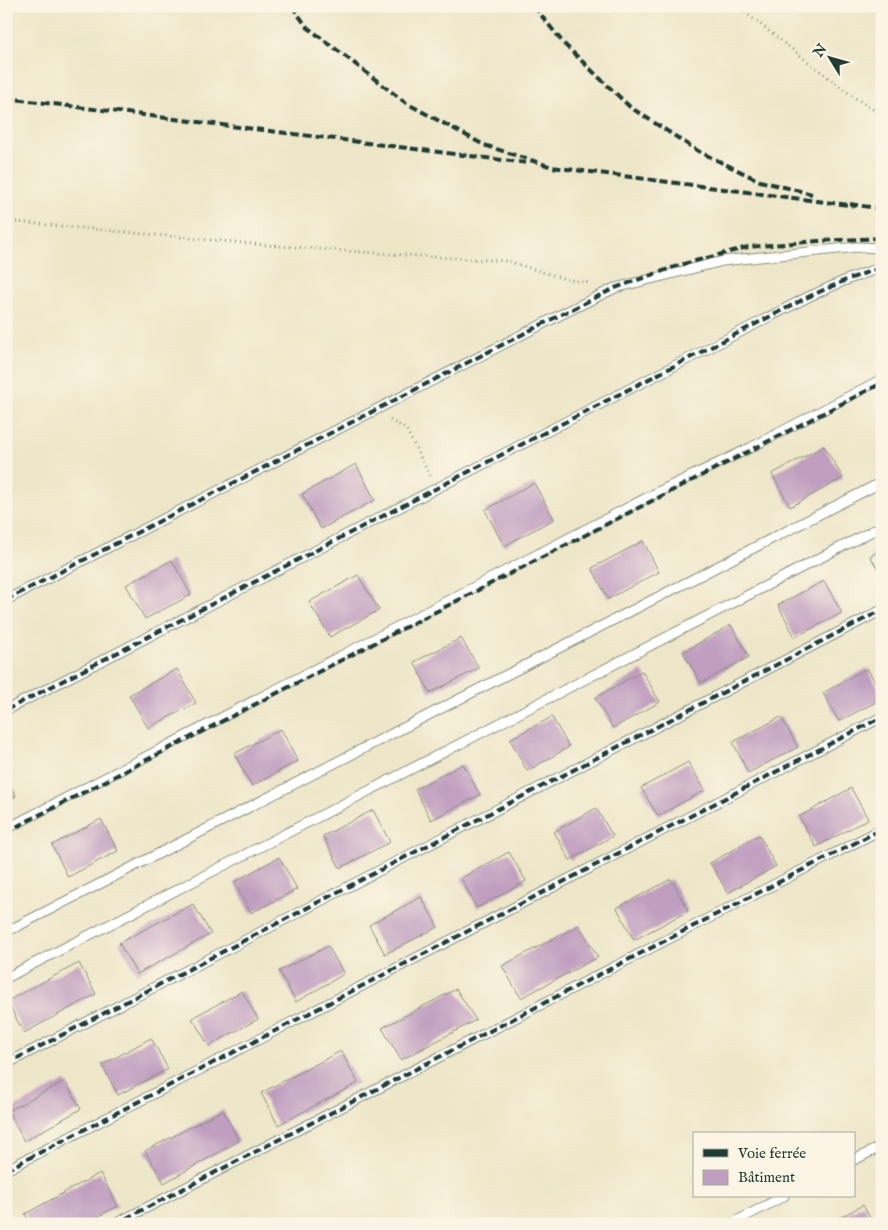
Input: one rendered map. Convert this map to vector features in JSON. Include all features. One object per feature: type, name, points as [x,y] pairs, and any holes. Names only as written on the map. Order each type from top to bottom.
[{"type":"lane","points":[[6,600],[555,317],[615,288],[722,261],[857,247],[882,248]]},
{"type":"lane","points":[[6,710],[808,297],[882,267]]},
{"type":"lane","points":[[6,829],[660,491],[750,448],[882,379]]},
{"type":"lane","points":[[6,932],[882,482]]},
{"type":"lane","points":[[6,978],[882,526]]},
{"type":"lane","points":[[6,1064],[882,610]]},
{"type":"lane","points":[[6,1170],[882,717]]},
{"type":"lane","points":[[114,1224],[882,828]]},
{"type":"lane","points":[[856,1159],[882,1146]]},
{"type":"lane","points":[[731,1224],[780,1198]]},
{"type":"path","points":[[737,6],[852,96],[882,116]]},
{"type":"path","points":[[6,221],[266,245],[506,261],[565,279],[615,288]]},
{"type":"path","points":[[374,411],[406,429],[436,489]]},
{"type":"building","points":[[824,446],[843,478],[790,507],[772,474]]},
{"type":"building","points":[[356,464],[375,500],[321,529],[302,494]]},
{"type":"building","points":[[534,483],[554,519],[504,546],[485,510]]},
{"type":"building","points":[[643,541],[659,572],[608,599],[592,568]]},
{"type":"building","points":[[882,550],[882,576],[870,556]]},
{"type":"building","points":[[172,560],[191,595],[145,619],[126,585]]},
{"type":"building","points":[[358,575],[379,610],[330,637],[309,602]]},
{"type":"building","points":[[824,581],[842,613],[795,637],[778,605]]},
{"type":"building","points":[[731,625],[749,657],[701,683],[683,652]]},
{"type":"building","points":[[461,638],[479,668],[430,693],[414,662]]},
{"type":"building","points":[[867,668],[882,694],[882,699],[839,721],[823,693]]},
{"type":"building","points":[[177,669],[196,703],[148,728],[129,695]]},
{"type":"building","points":[[642,671],[660,702],[613,728],[595,698]]},
{"type":"building","points":[[6,680],[11,688],[6,690]]},
{"type":"building","points":[[552,717],[569,747],[527,771],[510,739]]},
{"type":"building","points":[[781,717],[798,747],[748,773],[733,742]]},
{"type":"building","points":[[281,729],[298,761],[252,786],[234,754]]},
{"type":"building","points":[[688,762],[705,790],[658,816],[641,788]]},
{"type":"building","points":[[463,764],[480,795],[431,820],[415,789]]},
{"type":"building","points":[[6,776],[16,796],[6,801]]},
{"type":"building","points":[[851,788],[868,819],[816,847],[799,817]]},
{"type":"building","points":[[596,808],[613,836],[570,860],[554,832]]},
{"type":"building","points":[[373,810],[390,842],[340,868],[323,836]]},
{"type":"building","points":[[101,819],[118,851],[68,877],[52,845]]},
{"type":"building","points":[[759,835],[776,866],[728,893],[710,863]]},
{"type":"building","points":[[509,852],[526,881],[477,908],[461,878]]},
{"type":"building","points":[[279,857],[297,889],[251,913],[234,882]]},
{"type":"building","points":[[671,879],[688,911],[634,940],[617,908]]},
{"type":"building","points":[[421,897],[438,927],[385,954],[369,925]]},
{"type":"building","points":[[193,904],[211,934],[137,974],[119,943]]},
{"type":"building","points":[[579,925],[598,957],[521,998],[502,966]]},
{"type":"building","points":[[328,946],[344,974],[296,1002],[279,971]]},
{"type":"building","points":[[79,963],[96,994],[24,1033],[7,1001]]},
{"type":"building","points":[[456,989],[476,1020],[401,1060],[382,1028]]},
{"type":"building","points":[[242,991],[258,1019],[209,1046],[192,1018]]},
{"type":"building","points":[[151,1038],[168,1069],[118,1095],[102,1065]]},
{"type":"building","points":[[341,1051],[358,1083],[278,1125],[261,1093]]},
{"type":"building","points":[[65,1081],[81,1109],[24,1141],[8,1111]]},
{"type":"building","points":[[223,1110],[239,1141],[164,1183],[145,1151]]},
{"type":"building","points":[[100,1173],[118,1206],[84,1224],[31,1224],[25,1214]]},
{"type":"building","points":[[863,1205],[873,1224],[828,1224]]},
{"type":"railway","points":[[292,6],[307,27],[406,103],[484,145],[552,167],[856,206]]},
{"type":"railway","points":[[534,6],[564,44],[630,107],[698,151],[760,181],[812,194]]},
{"type":"railway","points":[[6,98],[527,163]]},
{"type":"railway","points":[[850,204],[882,209]]},
{"type":"railway","points":[[6,600],[615,288],[680,265],[748,247],[882,238]]},
{"type":"railway","points":[[6,710],[808,297],[882,267]]},
{"type":"railway","points":[[6,832],[882,383]]},
{"type":"railway","points":[[6,1064],[882,610]]},
{"type":"railway","points":[[6,1170],[882,717]]},
{"type":"railway","points":[[115,1224],[882,829]]}]
